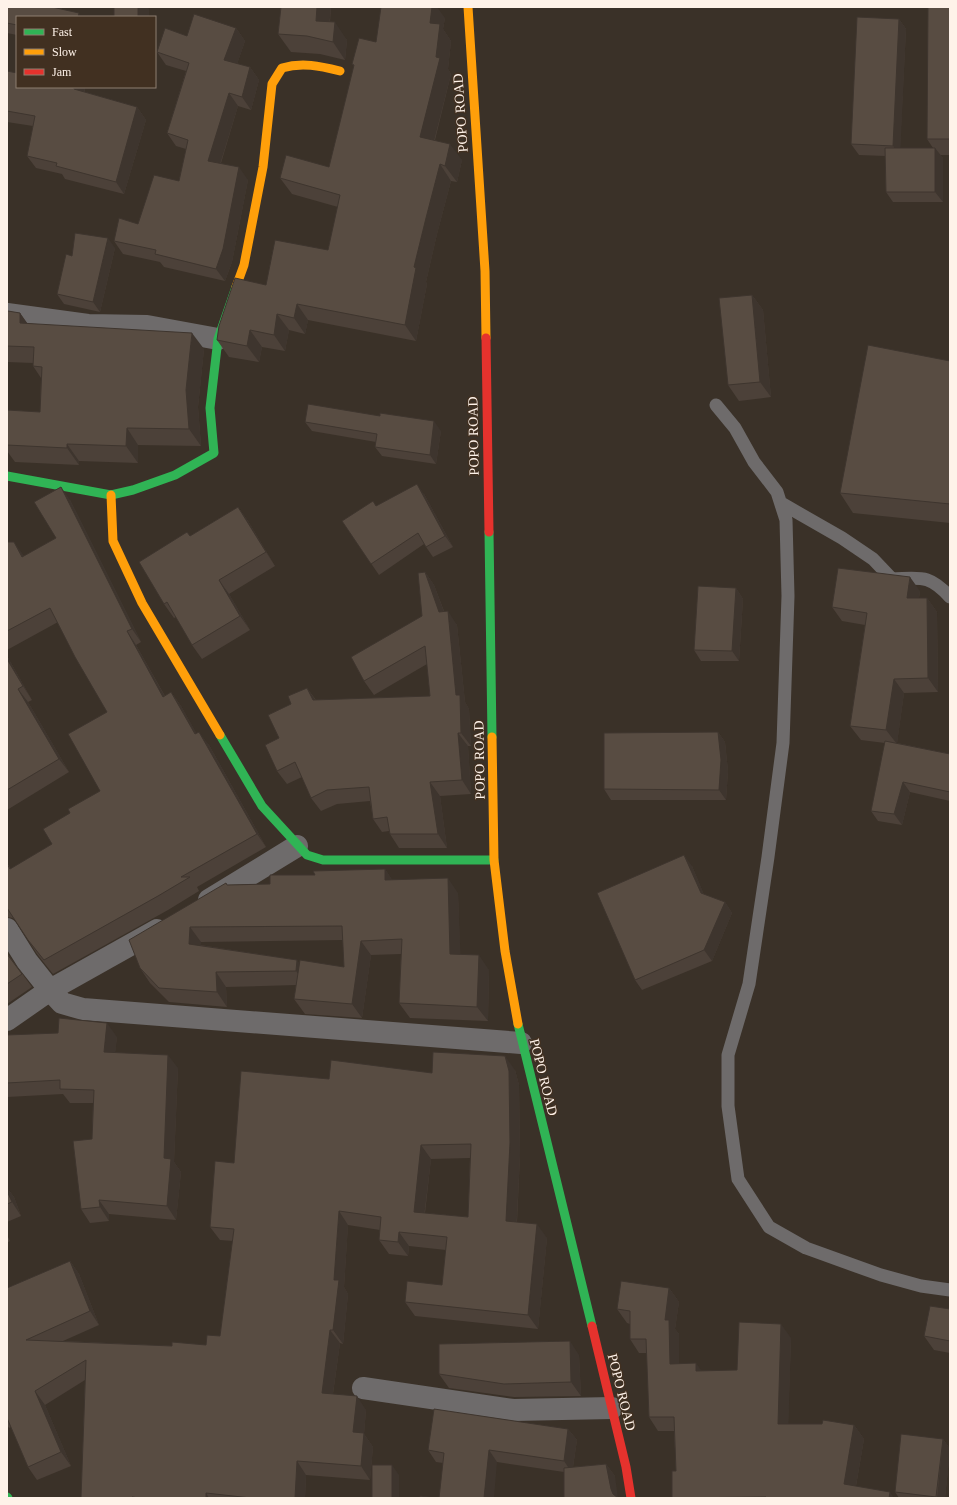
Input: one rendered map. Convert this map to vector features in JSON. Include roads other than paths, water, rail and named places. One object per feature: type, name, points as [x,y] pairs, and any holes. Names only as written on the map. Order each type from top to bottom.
[{"type":"main road","name":"POPO ROAD","points":[[468,7],[485,271],[494,860],[505,951],[521,1043],[612,1408],[626,1467],[631,1498]]},
{"type":"main road","points":[[7,476],[111,494],[133,490],[175,475],[214,453],[210,408],[218,339],[244,265],[263,167],[272,84],[282,68],[290,65],[302,63],[340,71]]},
{"type":"main road","points":[[111,494],[113,541],[142,603],[262,806],[297,846],[307,855],[323,860],[494,860]]},
{"type":"street","points":[[7,314],[88,325],[147,326],[218,339]]},
{"type":"street","points":[[193,909],[297,846]]},
{"type":"street","points":[[7,1020],[50,990],[174,921]]},
{"type":"street","points":[[7,929],[27,961],[62,1003],[83,1009],[521,1043]]},
{"type":"street","points":[[363,1388],[513,1410],[612,1408]]},
{"type":"lane","points":[[716,405],[735,428],[754,462],[777,492],[786,520],[788,596],[783,743],[749,984],[728,1055],[728,1106],[738,1179],[769,1227],[806,1248],[881,1275],[921,1286],[950,1290]]},
{"type":"lane","points":[[781,503],[842,538],[872,559],[892,578],[925,578],[943,590],[950,598]]}]
